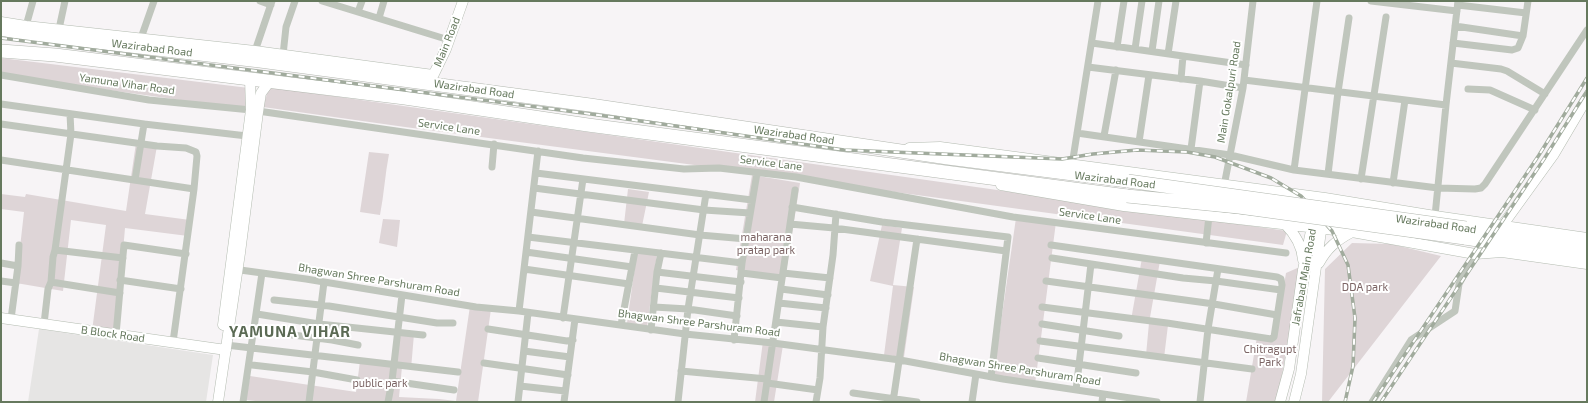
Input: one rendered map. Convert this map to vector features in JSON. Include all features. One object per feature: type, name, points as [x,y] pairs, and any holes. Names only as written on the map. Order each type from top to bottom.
[{"type":"highway","name":"Wazirabad Road","points":[[1,29],[36,35],[58,33],[254,55],[432,79],[885,149],[1466,228],[1587,247]]},
{"type":"highway","points":[[55,55],[58,33]]},
{"type":"highway","points":[[34,54],[36,35]]},
{"type":"highway","name":"Wazirabad Road","points":[[1,51],[55,55],[270,81],[1127,196],[1239,207],[1587,256]]},
{"type":"main road","name":"Main Road","points":[[432,79],[449,40],[463,1]]},
{"type":"main road","points":[[1,22],[58,33],[141,38],[254,55],[283,55],[432,79]]},
{"type":"main road","points":[[218,402],[254,111],[250,79]]},
{"type":"main road","points":[[244,195],[247,136],[261,93],[270,81]]},
{"type":"main road","points":[[1502,226],[1554,154],[1586,100]]},
{"type":"main road","points":[[885,149],[940,147],[1320,198],[1587,238]]},
{"type":"main road","points":[[887,164],[924,173],[1124,206],[1352,232],[1475,254],[1502,252],[1587,264]]},
{"type":"main road","points":[[1194,214],[1191,197],[1194,188],[1200,182]]},
{"type":"main road","name":"Jafrabad Main Road","points":[[1294,402],[1301,374],[1315,274],[1320,198]]},
{"type":"main road","points":[[1285,224],[1294,233],[1300,244],[1303,257],[1303,270]]},
{"type":"main road","name":"Jafrabad Main Road","points":[[1280,402],[1289,369],[1303,270],[1317,228]]},
{"type":"main road","points":[[1315,274],[1319,263],[1332,244],[1352,232]]},
{"type":"main road","name":"B Block Road","points":[[6,319],[224,348]]},
{"type":"main road","points":[[211,402],[224,348]]},
{"type":"street","points":[[26,26],[33,1]]},
{"type":"street","points":[[58,33],[65,1]]},
{"type":"street","points":[[141,38],[154,1]]},
{"type":"street","points":[[254,55],[272,3],[260,1]]},
{"type":"street","points":[[283,55],[286,27],[295,1]]},
{"type":"street","points":[[322,1],[449,40]]},
{"type":"street","points":[[358,12],[362,1]]},
{"type":"street","points":[[379,18],[384,1]]},
{"type":"street","points":[[1072,165],[1098,1]]},
{"type":"street","points":[[1117,46],[1124,1]]},
{"type":"street","points":[[1135,49],[1142,1]]},
{"type":"street","points":[[1152,51],[1159,1]]},
{"type":"street","points":[[1168,54],[1176,1]]},
{"type":"street","name":"Main Gokalpuri Road","points":[[1224,186],[1243,88],[1253,1]]},
{"type":"street","points":[[1294,170],[1317,1]]},
{"type":"street","points":[[1371,1],[1458,6],[1526,13]]},
{"type":"street","points":[[1453,43],[1514,50],[1520,46],[1523,36],[1528,1]]},
{"type":"street","points":[[1436,216],[1446,105],[1458,6]]},
{"type":"street","points":[[1361,178],[1386,17]]},
{"type":"street","points":[[1328,174],[1349,18]]},
{"type":"street","points":[[1456,26],[1523,36]]},
{"type":"street","points":[[1077,133],[1230,155],[1294,170],[1438,188],[1481,188],[1535,110],[1587,30]]},
{"type":"street","points":[[1092,43],[1246,65]]},
{"type":"street","points":[[1181,79],[1183,56]]},
{"type":"street","points":[[1451,63],[1501,69],[1545,94]]},
{"type":"street","points":[[1088,67],[1243,88]]},
{"type":"street","points":[[1104,136],[1116,70]]},
{"type":"street","name":"Yamuna Vihar Road","points":[[1,75],[149,100],[254,111]]},
{"type":"street","points":[[1139,142],[1149,75]]},
{"type":"street","points":[[1244,80],[1446,105]]},
{"type":"street","points":[[1190,149],[1200,81]]},
{"type":"street","points":[[1468,89],[1490,90],[1535,110]]},
{"type":"street","points":[[1394,182],[1405,100]]},
{"type":"street","points":[[1,104],[144,124],[247,136]]},
{"type":"street","name":"Service Lane","points":[[254,111],[494,144],[583,158],[684,169],[719,168],[804,178],[1013,217],[1286,253]]},
{"type":"street","points":[[44,324],[71,134],[70,114]]},
{"type":"street","points":[[1,124],[141,144],[186,148],[196,152],[197,156],[194,189],[173,342]]},
{"type":"street","points":[[135,180],[144,124]]},
{"type":"street","points":[[492,167],[494,144]]},
{"type":"street","points":[[519,311],[538,151]]},
{"type":"street","points":[[1,160],[194,189]]},
{"type":"street","points":[[536,172],[752,200]]},
{"type":"street","points":[[734,340],[742,264],[757,173]]},
{"type":"street","points":[[563,318],[583,179]]},
{"type":"street","points":[[534,188],[704,210],[750,214]]},
{"type":"street","points":[[764,402],[795,190]]},
{"type":"street","points":[[678,402],[690,292],[706,194]]},
{"type":"street","points":[[792,207],[882,222],[1008,237],[991,377]]},
{"type":"street","points":[[531,212],[700,235],[746,239]]},
{"type":"street","points":[[816,402],[836,214]]},
{"type":"street","points":[[1206,243],[1209,216]]},
{"type":"street","points":[[790,224],[834,228],[1006,251]]},
{"type":"street","points":[[528,237],[742,264]]},
{"type":"street","points":[[894,401],[917,239]]},
{"type":"street","points":[[6,319],[16,283],[19,245]]},
{"type":"street","points":[[116,334],[124,245],[186,254]]},
{"type":"street","points":[[1042,307],[1273,339],[1281,290],[1282,282],[1281,279],[1277,277],[1051,245]]},
{"type":"street","points":[[55,250],[123,258]]},
{"type":"street","points":[[621,325],[635,251]]},
{"type":"street","points":[[526,252],[632,267]]},
{"type":"street","points":[[651,330],[657,272],[661,253]]},
{"type":"street","points":[[1372,402],[1411,340],[1455,311],[1459,284],[1475,254]]},
{"type":"street","points":[[1052,258],[1183,278],[1281,290]]},
{"type":"street","points":[[1,263],[18,266]]},
{"type":"street","points":[[1076,390],[1091,264]]},
{"type":"street","name":"Bhagwan Shree Parshuram Road","points":[[234,269],[476,307],[519,311],[651,330],[773,343],[900,360],[991,377],[1157,402]]},
{"type":"street","points":[[524,269],[629,284]]},
{"type":"street","points":[[1200,402],[1208,329],[1214,304],[1218,269]]},
{"type":"street","points":[[657,272],[741,282]]},
{"type":"street","points":[[243,402],[262,273]]},
{"type":"street","points":[[742,273],[830,278]]},
{"type":"street","points":[[120,280],[181,289]]},
{"type":"street","points":[[1,281],[16,283]]},
{"type":"street","points":[[1046,281],[1088,288],[1214,304],[1277,315]]},
{"type":"street","points":[[51,282],[120,293]]},
{"type":"street","points":[[309,402],[324,282]]},
{"type":"street","points":[[656,288],[739,298]]},
{"type":"street","points":[[781,289],[828,295]]},
{"type":"street","points":[[388,402],[392,381],[402,295]]},
{"type":"street","points":[[274,300],[322,305],[437,323],[454,324]]},
{"type":"street","points":[[779,303],[826,308]]},
{"type":"street","points":[[654,307],[737,316]]},
{"type":"street","points":[[518,402],[528,313]]},
{"type":"street","points":[[257,314],[319,324],[423,335]]},
{"type":"street","points":[[564,402],[575,319]]},
{"type":"street","points":[[776,322],[823,327]]},
{"type":"street","points":[[1042,324],[1119,336]]},
{"type":"street","points":[[488,329],[567,341],[573,340]]},
{"type":"street","points":[[254,330],[358,345]]},
{"type":"street","points":[[1040,341],[1252,369]]},
{"type":"street","points":[[224,348],[251,348],[458,372]]},
{"type":"street","points":[[524,351],[570,357]]},
{"type":"street","points":[[1038,358],[1136,373]]},
{"type":"street","points":[[484,363],[568,375]]},
{"type":"street","points":[[252,365],[313,372],[357,380]]},
{"type":"street","points":[[681,371],[767,381],[818,390]]},
{"type":"street","points":[[972,402],[976,374]]},
{"type":"street","points":[[392,381],[454,390]]},
{"type":"street","points":[[520,386],[565,391]]},
{"type":"street","points":[[853,393],[894,401],[917,402]]},
{"type":"street","points":[[1102,402],[1103,394]]},
{"type":"shaded area","points":[[39,329],[213,355],[206,402],[28,402]]},
{"type":"green space","points":[[1,58],[249,88],[245,109],[1,75]]},
{"type":"green space","points":[[269,87],[1287,231],[1283,245],[263,107]]},
{"type":"green space","points":[[136,143],[157,146],[145,214],[190,220],[188,236],[125,228],[116,334],[92,331],[106,225],[71,220],[63,291],[16,283],[24,212],[1,209],[1,194],[25,197],[26,194],[126,211]]},
{"type":"green space","points":[[369,152],[389,154],[380,215],[360,212]]},
{"type":"green space","name":"maharana pratap park","points":[[752,175],[800,183],[785,279],[736,270]]},
{"type":"green space","points":[[628,189],[649,192],[642,226],[624,224]]},
{"type":"green space","points":[[1016,218],[1056,222],[1035,384],[993,378]]},
{"type":"green space","points":[[383,219],[400,220],[397,247],[379,243]]},
{"type":"green space","points":[[882,225],[902,228],[893,285],[914,287],[904,357],[884,355],[893,286],[870,281]]},
{"type":"green space","name":"DDA park","points":[[1352,243],[1391,244],[1441,256],[1328,402],[1322,402],[1325,269]]},
{"type":"green space","points":[[637,252],[657,254],[647,327],[627,323]]},
{"type":"green space","points":[[1142,258],[1160,261],[1149,323],[1131,320]]},
{"type":"green space","name":"Chitragupt Park","points":[[1302,266],[1277,402],[1246,402],[1257,337],[1275,340],[1286,273]]},
{"type":"green space","name":"public park","points":[[470,306],[491,309],[478,402],[265,402],[246,400],[250,376],[356,392],[360,361],[395,365],[401,332],[414,334],[411,369],[402,367],[399,397],[456,401]]},
{"type":"green space","points":[[1149,323],[1168,325],[1164,358],[1146,355]]},
{"type":"green space","points":[[763,341],[783,345],[774,402],[755,402]]},
{"type":"railway","points":[[1,38],[591,114],[844,150],[1062,159],[1093,154],[1137,150],[1187,152],[1215,157],[1271,178],[1301,196],[1332,231],[1348,265],[1355,318],[1353,366],[1345,402]]},
{"type":"railway","points":[[1373,402],[1539,155],[1587,78]]},
{"type":"railway","points":[[1381,402],[1544,159],[1587,91]]},
{"type":"district","name":"YAMUNA VIHAR","points":[[290,332]]}]
